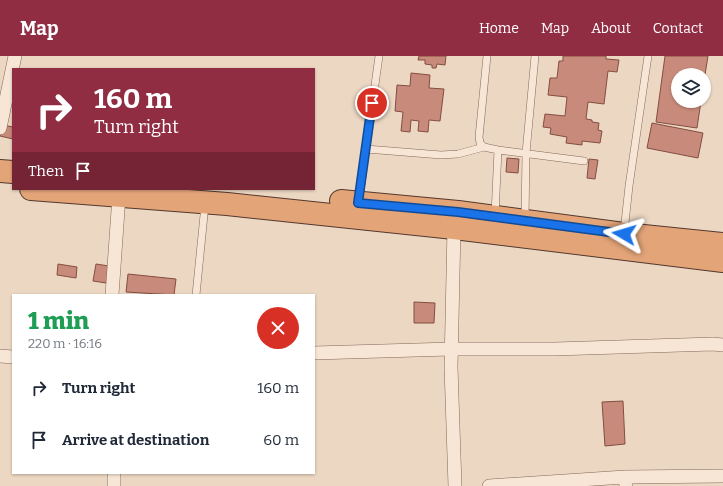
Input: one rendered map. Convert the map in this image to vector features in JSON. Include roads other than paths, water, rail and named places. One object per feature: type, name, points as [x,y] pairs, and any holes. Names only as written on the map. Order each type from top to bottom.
[{"type":"highway","points":[[0,171],[12,172]]},
{"type":"highway","points":[[0,187],[12,188]]},
{"type":"highway","points":[[44,190],[119,196],[203,196],[358,203],[458,212],[624,234],[723,244]]},
{"type":"highway","points":[[203,196],[723,261]]},
{"type":"street","points":[[12,68],[15,56]]},
{"type":"street","points":[[0,128],[12,70]]},
{"type":"street","points":[[112,294],[119,196]]},
{"type":"street","points":[[454,228],[451,367],[455,486]]},
{"type":"street","points":[[315,353],[451,349],[555,349],[713,344],[723,345]]},
{"type":"street","points":[[0,356],[12,357]]},
{"type":"street","points":[[114,474],[114,486]]},
{"type":"street","points":[[489,486],[723,476]]},
{"type":"lane","points":[[358,203],[379,56]]},
{"type":"lane","points":[[487,56],[479,137],[480,143],[484,146],[498,150],[526,152],[584,161]]},
{"type":"lane","points":[[525,221],[526,152],[535,56]]},
{"type":"lane","points":[[624,234],[632,163],[648,56]]},
{"type":"lane","points":[[366,149],[441,155],[458,154],[484,146]]},
{"type":"lane","points":[[495,217],[498,150]]},
{"type":"lane","points":[[196,294],[203,196]]}]
